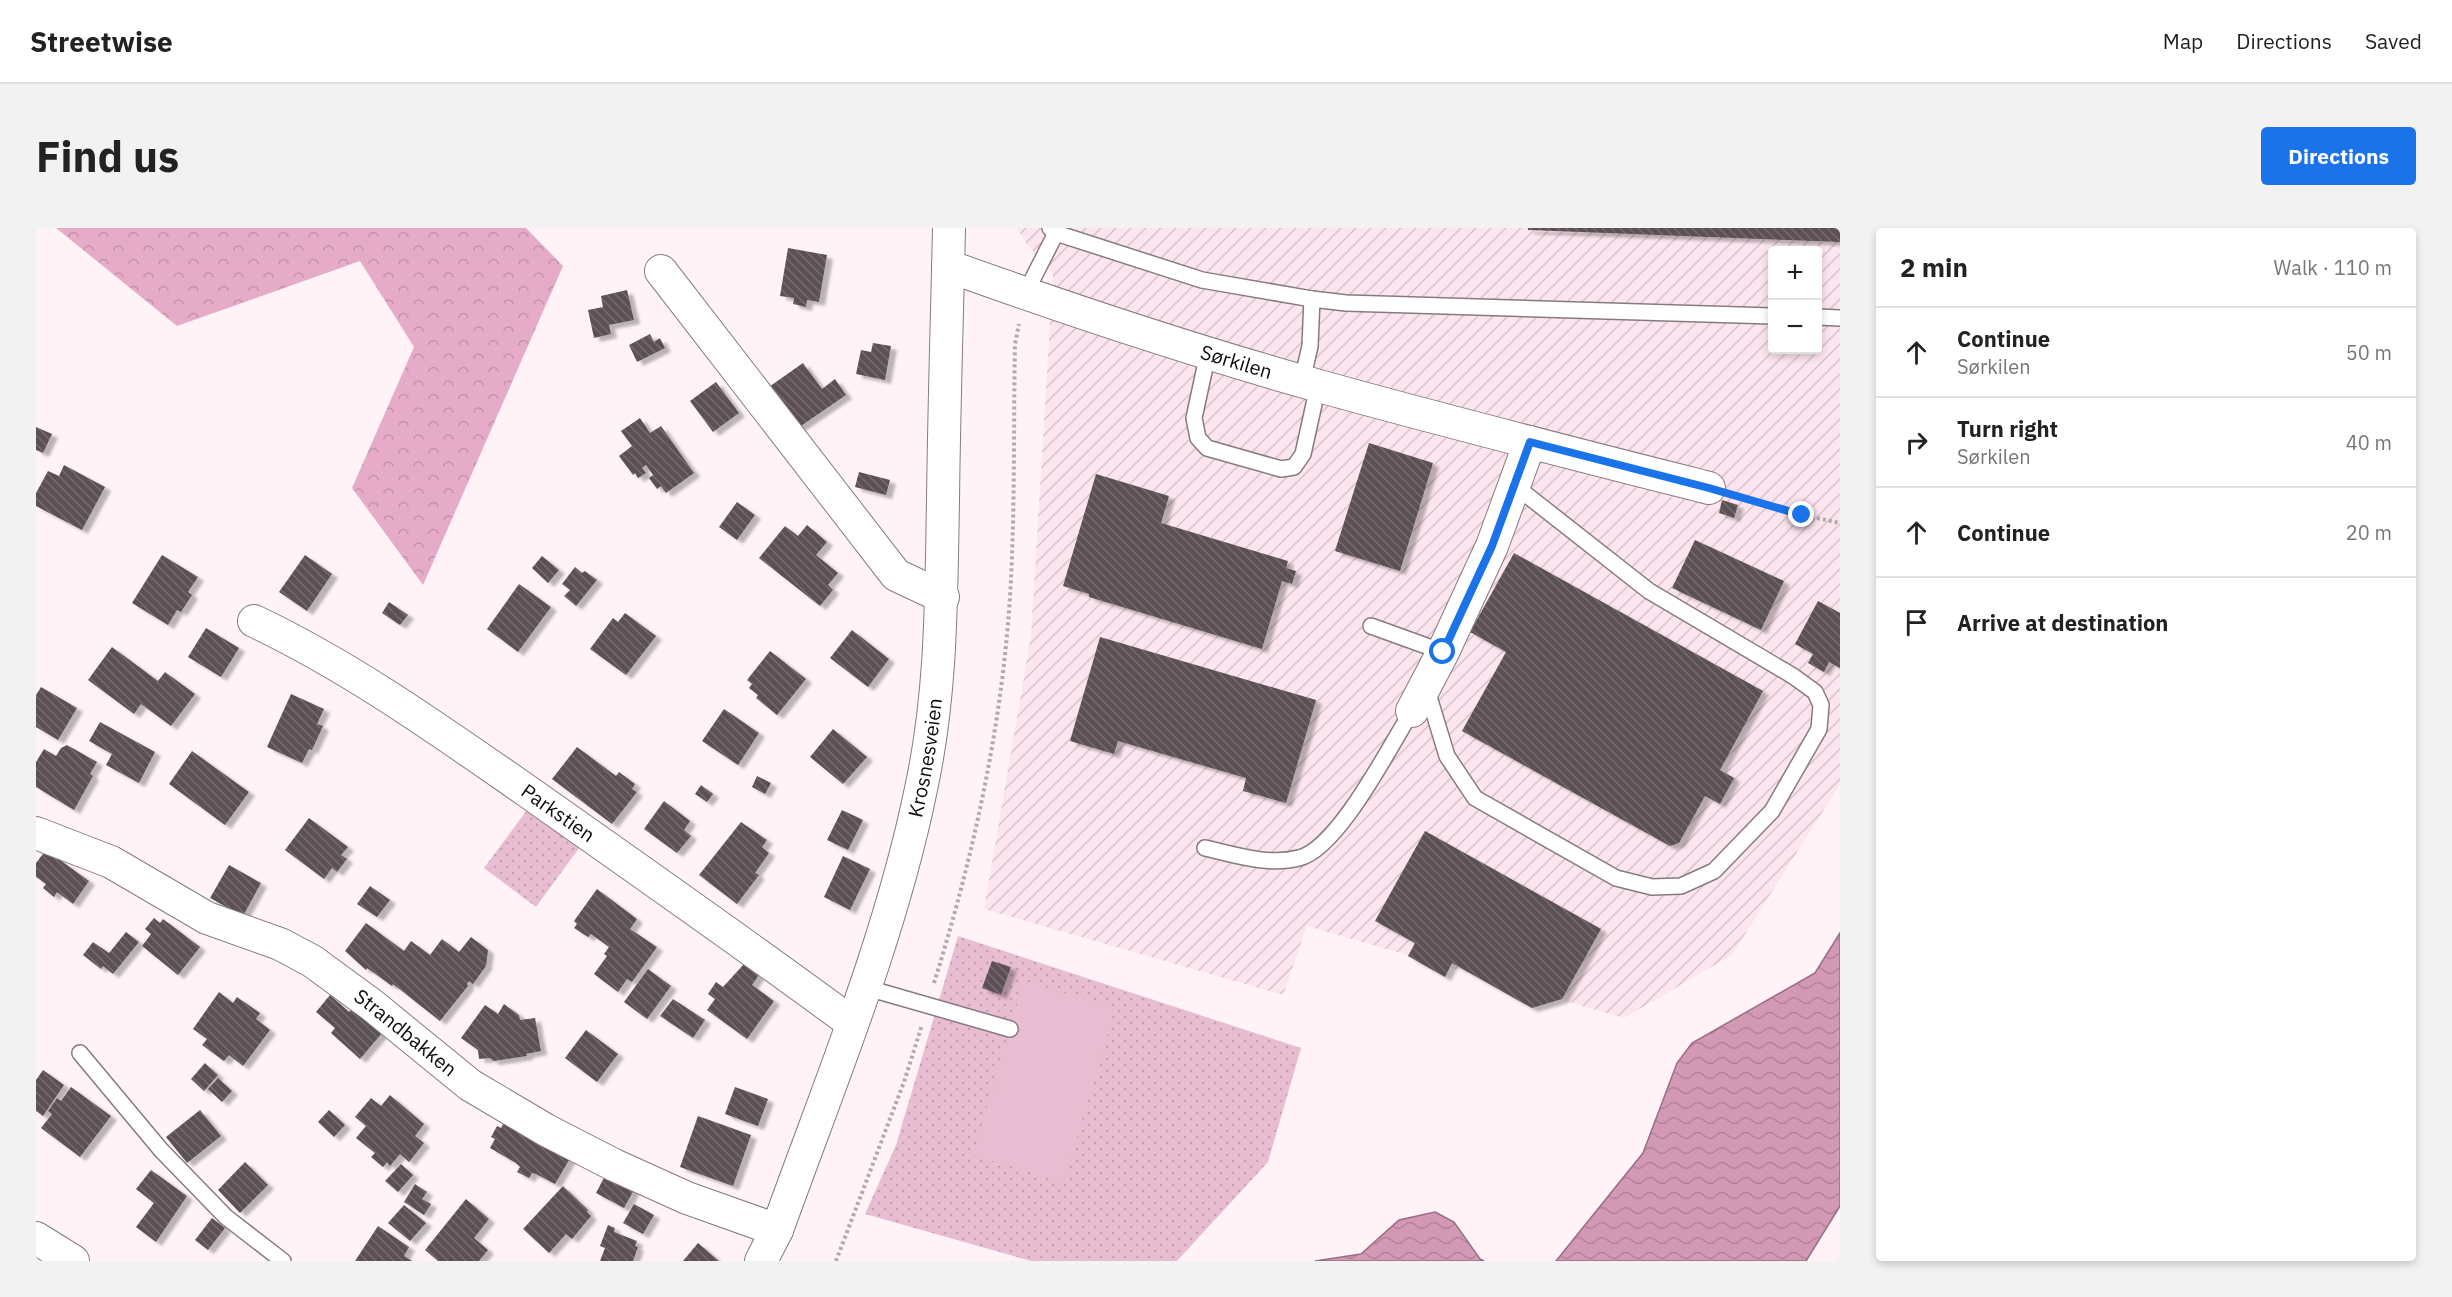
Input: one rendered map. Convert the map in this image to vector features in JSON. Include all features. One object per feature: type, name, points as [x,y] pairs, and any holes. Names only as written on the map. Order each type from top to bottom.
[{"type":"street","name":"Krosnesveien","points":[[761,1261],[777,1230],[852,1023],[899,880],[922,788],[937,693],[943,597],[949,228]]},
{"type":"street","name":"Sørkilen","points":[[948,266],[1025,294],[1208,354],[1310,384],[1709,488]]},
{"type":"street","points":[[661,271],[896,575],[943,597]]},
{"type":"street","points":[[1418,698],[1443,652],[1492,546],[1530,442]]},
{"type":"street","name":"Parkstien","points":[[254,621],[308,648],[457,742],[699,911],[852,1023]]},
{"type":"street","name":"Strandbakken","points":[[36,833],[111,862],[207,918],[280,944],[312,961],[372,1005],[470,1085],[546,1130],[614,1165],[687,1198],[777,1230]]},
{"type":"street","points":[[36,1238],[73,1261]]},
{"type":"lane","points":[[1025,294],[1053,230],[1202,280],[1312,299],[1346,303],[1768,316]]},
{"type":"lane","points":[[1208,354],[1194,418],[1198,438],[1207,448],[1281,469],[1294,467],[1303,454],[1310,384],[1312,299]]},
{"type":"lane","points":[[1822,317],[1840,318]]},
{"type":"lane","points":[[1418,698],[1448,756],[1475,798],[1616,878],[1652,887],[1681,886],[1714,871],[1772,811],[1819,729],[1821,705],[1815,692],[1793,676],[1649,591],[1514,485]]},
{"type":"lane","points":[[1371,626],[1443,652]]},
{"type":"lane","points":[[1204,848],[1270,862],[1301,858],[1321,846],[1342,823],[1418,698]]},
{"type":"lane","points":[[864,987],[1010,1029]]},
{"type":"lane","points":[[81,1053],[161,1150],[226,1217],[283,1261]]},
{"type":"path","points":[[836,1261],[904,1082],[950,933],[979,810],[999,704],[1007,633],[1012,553],[1016,344],[1025,294]]},
{"type":"path","points":[[1709,488],[1802,515],[1840,523]]},
{"type":"shaded area","points":[[1017,228],[1840,228],[1840,784],[1732,955],[1624,1018],[1307,926],[1283,995],[984,909],[1031,636],[1053,274],[1025,242]]},
{"type":"shaded area","points":[[530,806],[582,844],[536,907],[484,868]]},
{"type":"shaded area","points":[[958,936],[1301,1048],[1268,1162],[1177,1261],[1031,1261],[865,1214],[896,1145]]},
{"type":"shaded area","points":[[1024,981],[1115,1008],[1064,1182],[973,1155]]},
{"type":"green space","points":[[56,228],[526,228],[563,266],[423,585],[352,488],[414,347],[360,261],[177,326]]},
{"type":"water","points":[[1840,933],[1840,1206],[1806,1261],[1556,1261],[1643,1153],[1677,1063],[1692,1043],[1815,973]]},
{"type":"water","points":[[1435,1212],[1454,1222],[1480,1259],[1484,1261],[1315,1261],[1361,1254],[1399,1220]]},
{"type":"building","points":[[1528,228],[1840,228],[1840,242],[1528,230]]},
{"type":"building","points":[[788,248],[827,255],[819,302],[807,300],[806,307],[793,304],[794,298],[780,296]]},
{"type":"building","points":[[627,290],[634,320],[609,325],[611,334],[594,338],[588,310],[603,307],[601,296]]},
{"type":"building","points":[[650,334],[654,342],[660,338],[665,348],[637,362],[629,345]]},
{"type":"building","points":[[873,343],[891,346],[885,380],[856,374],[861,350],[871,352]]},
{"type":"building","points":[[803,363],[822,389],[835,379],[846,395],[795,430],[766,389]]},
{"type":"building","points":[[716,382],[739,413],[713,432],[690,401]]},
{"type":"building","points":[[640,418],[650,433],[661,426],[694,473],[666,493],[661,486],[657,489],[649,478],[653,475],[646,465],[642,468],[646,473],[638,478],[635,473],[633,475],[619,456],[632,446],[621,431]]},
{"type":"building","points":[[36,427],[52,434],[43,453],[36,450]]},
{"type":"building","points":[[1369,443],[1433,463],[1400,571],[1335,551]]},
{"type":"building","points":[[64,465],[105,487],[82,530],[36,506],[36,493],[48,471],[59,476]]},
{"type":"building","points":[[859,472],[890,480],[886,495],[855,487]]},
{"type":"building","points":[[1096,474],[1169,496],[1161,523],[1288,561],[1286,568],[1296,571],[1292,584],[1282,581],[1262,649],[1089,597],[1089,594],[1063,586]]},
{"type":"building","points":[[1722,500],[1738,505],[1734,518],[1719,513]]},
{"type":"building","points":[[737,502],[755,515],[737,540],[719,527]]},
{"type":"building","points":[[807,525],[827,542],[816,555],[838,573],[828,585],[833,590],[820,606],[759,558],[785,526],[798,536]]},
{"type":"building","points":[[1695,540],[1784,581],[1761,630],[1672,588]]},
{"type":"building","points":[[1514,553],[1763,691],[1720,770],[1734,778],[1720,804],[1705,796],[1679,843],[1670,846],[1462,731],[1506,652],[1470,632]]},
{"type":"building","points":[[162,555],[198,577],[188,592],[192,595],[181,612],[177,610],[168,625],[132,603]]},
{"type":"building","points":[[305,555],[332,574],[307,611],[279,592]]},
{"type":"building","points":[[542,556],[559,570],[548,583],[532,568]]},
{"type":"building","points":[[575,567],[597,580],[576,606],[564,596],[570,590],[562,584]]},
{"type":"building","points":[[519,584],[551,607],[518,652],[487,629]]},
{"type":"building","points":[[1818,601],[1840,613],[1840,668],[1829,662],[1824,672],[1808,663],[1813,654],[1795,644]]},
{"type":"building","points":[[389,602],[408,615],[400,625],[382,613]]},
{"type":"building","points":[[625,613],[656,636],[626,675],[590,649],[613,618],[618,622]]},
{"type":"building","points":[[206,628],[239,648],[221,677],[188,657]]},
{"type":"building","points":[[852,630],[889,659],[868,687],[830,658]]},
{"type":"building","points":[[1100,637],[1316,700],[1286,803],[1243,791],[1246,778],[1118,741],[1114,754],[1070,741]]},
{"type":"building","points":[[112,647],[158,681],[165,672],[195,694],[171,726],[141,704],[134,714],[88,680]]},
{"type":"building","points":[[770,651],[806,679],[777,715],[756,698],[758,695],[749,688],[752,684],[747,680]]},
{"type":"building","points":[[41,687],[77,708],[58,740],[36,727],[36,695]]},
{"type":"building","points":[[291,694],[324,709],[317,724],[323,726],[312,750],[309,749],[302,763],[267,747]]},
{"type":"building","points":[[724,709],[759,733],[738,765],[702,741]]},
{"type":"building","points":[[100,722],[155,752],[139,783],[106,765],[112,754],[89,741]]},
{"type":"building","points":[[833,729],[867,757],[843,784],[810,757]]},
{"type":"building","points":[[67,745],[97,762],[90,774],[93,776],[74,810],[36,787],[36,762],[44,749],[56,756],[61,748]]},
{"type":"building","points":[[577,747],[616,776],[619,772],[635,784],[632,789],[637,792],[612,824],[552,779]]},
{"type":"building","points":[[192,751],[249,792],[225,825],[169,784]]},
{"type":"building","points":[[757,776],[771,783],[765,794],[752,787]]},
{"type":"building","points":[[701,785],[713,794],[707,802],[695,794]]},
{"type":"building","points":[[664,801],[690,821],[684,830],[691,836],[677,853],[644,829]]},
{"type":"building","points":[[842,810],[863,820],[848,850],[827,840]]},
{"type":"building","points":[[309,818],[348,847],[341,855],[347,859],[337,872],[332,868],[324,879],[285,850]]},
{"type":"building","points":[[741,822],[767,840],[762,847],[769,853],[755,873],[759,875],[737,904],[699,875]]},
{"type":"building","points":[[1425,831],[1601,929],[1562,999],[1532,1008],[1452,963],[1445,977],[1408,956],[1415,943],[1375,921]]},
{"type":"building","points":[[46,850],[89,881],[73,904],[57,892],[54,897],[43,888],[46,884],[36,877],[36,863]]},
{"type":"building","points":[[843,856],[870,869],[850,910],[824,897]]},
{"type":"building","points":[[229,865],[261,883],[243,916],[210,898]]},
{"type":"building","points":[[370,886],[390,900],[377,917],[357,904]]},
{"type":"building","points":[[597,889],[637,919],[630,929],[657,947],[632,982],[627,979],[618,992],[594,974],[607,956],[604,954],[609,947],[591,934],[588,937],[574,928],[577,924],[574,921]]},
{"type":"building","points":[[154,918],[160,923],[163,919],[200,947],[178,975],[142,946],[151,934],[145,929]]},
{"type":"building","points":[[366,923],[404,951],[411,941],[430,955],[442,939],[459,952],[471,937],[488,950],[486,966],[473,984],[469,981],[468,986],[440,1021],[393,984],[392,986],[367,968],[366,970],[345,951]]},
{"type":"building","points":[[126,932],[139,942],[113,974],[103,966],[101,969],[83,955],[93,942],[109,953]]},
{"type":"building","points":[[992,961],[1011,967],[1001,995],[982,988]]},
{"type":"building","points":[[744,964],[759,975],[752,985],[774,1001],[747,1039],[707,1010],[715,999],[708,994],[716,982],[723,987]]},
{"type":"building","points":[[648,969],[671,986],[647,1019],[624,1002]]},
{"type":"building","points":[[219,992],[233,1003],[237,997],[260,1013],[256,1019],[270,1030],[243,1066],[229,1055],[224,1061],[202,1045],[207,1039],[193,1029]]},
{"type":"building","points":[[330,995],[349,1012],[353,1008],[382,1033],[360,1059],[331,1033],[335,1028],[316,1012]]},
{"type":"building","points":[[673,999],[705,1020],[693,1038],[660,1016]]},
{"type":"building","points":[[504,1004],[519,1015],[520,1020],[535,1018],[541,1051],[526,1054],[527,1056],[494,1061],[490,1058],[479,1059],[478,1050],[461,1038],[485,1005],[498,1014]]},
{"type":"building","points":[[586,1030],[618,1054],[597,1082],[565,1058]]},
{"type":"building","points":[[205,1063],[218,1075],[204,1091],[191,1079]]},
{"type":"building","points":[[43,1070],[64,1085],[43,1116],[36,1111],[36,1080]]},
{"type":"building","points":[[218,1078],[232,1091],[222,1102],[208,1089]]},
{"type":"building","points":[[71,1087],[111,1116],[80,1157],[41,1128],[52,1114],[48,1111],[57,1098],[61,1101]]},
{"type":"building","points":[[735,1087],[768,1099],[758,1126],[725,1114]]},
{"type":"building","points":[[390,1095],[424,1124],[415,1136],[424,1143],[409,1162],[400,1154],[390,1166],[387,1162],[383,1167],[371,1157],[375,1153],[356,1138],[366,1126],[355,1117],[371,1098],[381,1106]]},
{"type":"building","points":[[200,1110],[221,1136],[187,1163],[166,1137]]},
{"type":"building","points":[[329,1110],[345,1125],[334,1137],[318,1122]]},
{"type":"building","points":[[698,1116],[751,1135],[733,1186],[680,1167]]},
{"type":"building","points":[[506,1118],[572,1155],[555,1184],[536,1174],[532,1173],[529,1178],[517,1172],[520,1167],[516,1163],[490,1148],[495,1139],[491,1137],[497,1126],[501,1128]]},
{"type":"building","points":[[245,1162],[268,1185],[240,1213],[218,1190]]},
{"type":"building","points":[[401,1164],[413,1175],[398,1192],[385,1181]]},
{"type":"building","points":[[151,1170],[187,1196],[156,1242],[136,1227],[154,1203],[136,1189]]},
{"type":"building","points":[[607,1172],[635,1188],[624,1208],[596,1193]]},
{"type":"building","points":[[415,1184],[427,1192],[422,1199],[431,1204],[424,1215],[404,1202]]},
{"type":"building","points":[[563,1186],[588,1210],[591,1216],[572,1239],[566,1234],[549,1253],[523,1229]]},
{"type":"building","points":[[466,1199],[489,1219],[474,1238],[488,1250],[479,1261],[438,1261],[425,1250]]},
{"type":"building","points":[[634,1204],[654,1215],[643,1234],[623,1223]]},
{"type":"building","points":[[404,1205],[426,1223],[410,1241],[388,1223]]},
{"type":"building","points":[[212,1218],[225,1228],[208,1250],[195,1240]]},
{"type":"building","points":[[608,1225],[615,1228],[614,1232],[637,1241],[635,1246],[638,1247],[633,1261],[600,1261],[605,1248],[600,1246]]},
{"type":"building","points":[[378,1226],[409,1247],[404,1256],[412,1261],[355,1261]]},
{"type":"building","points":[[698,1243],[719,1261],[683,1261]]},
{"type":"route","points":[[1443,652],[1492,546],[1530,442],[1709,488],[1802,515]]}]
